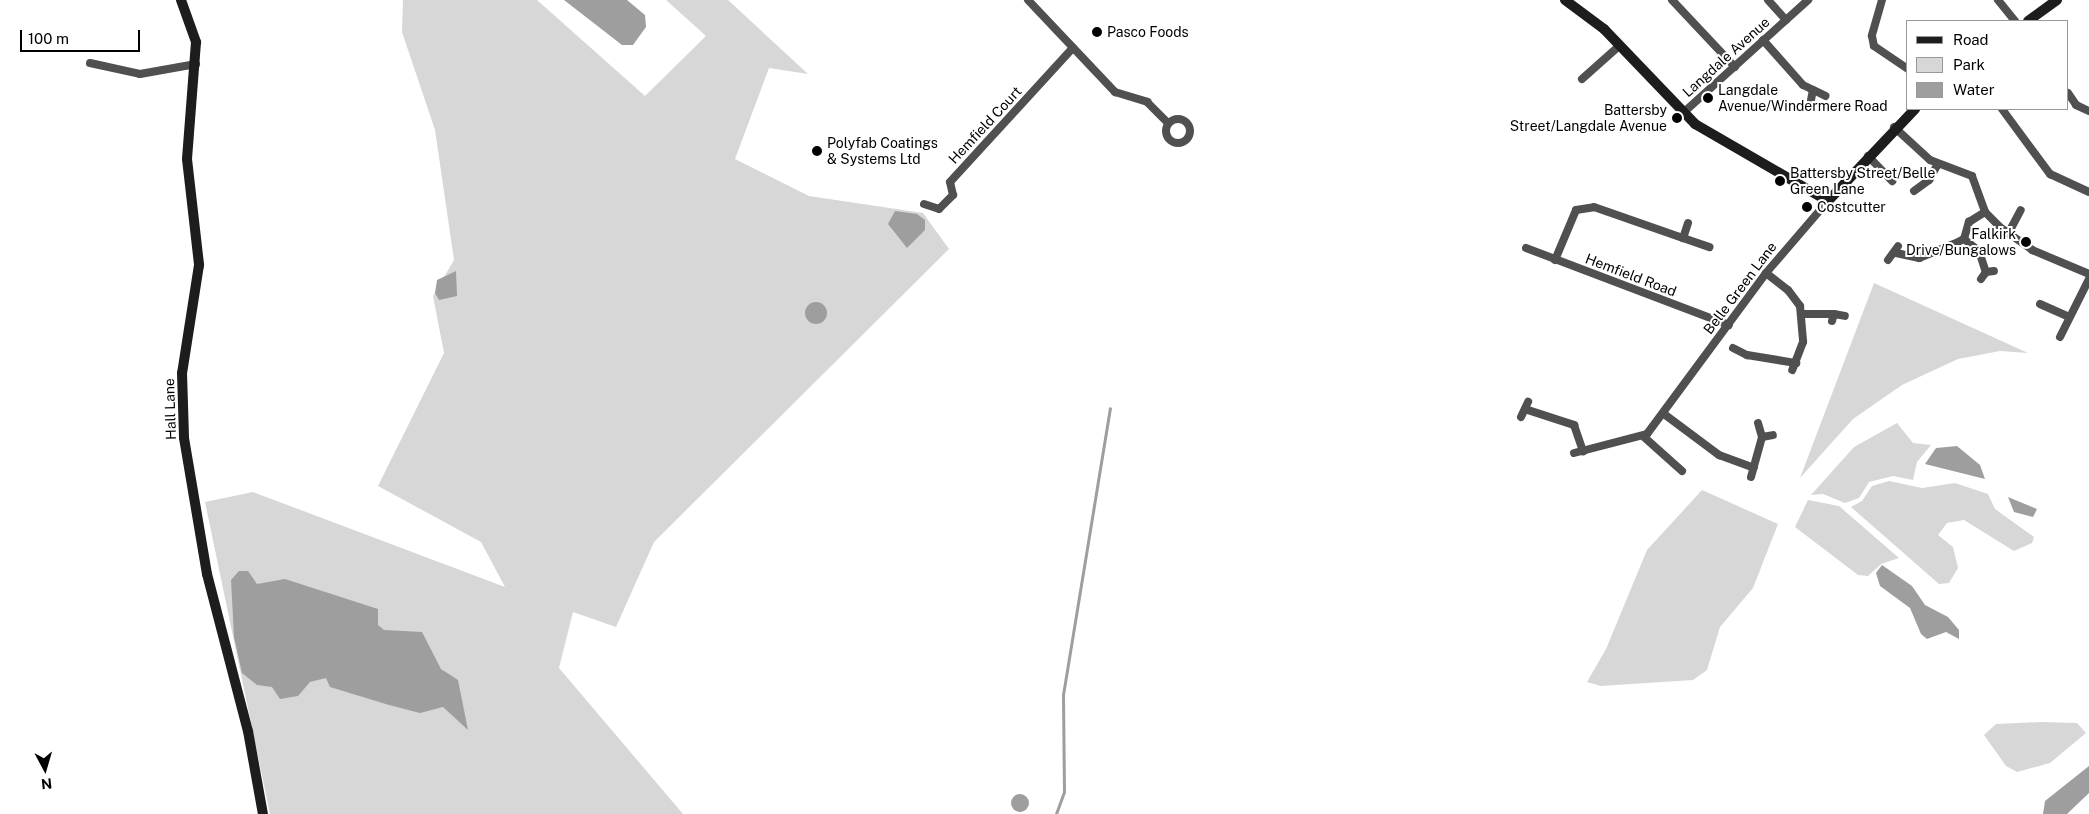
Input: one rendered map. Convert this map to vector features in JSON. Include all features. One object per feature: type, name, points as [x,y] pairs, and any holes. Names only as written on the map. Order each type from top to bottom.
[{"type":"street","name":"Hall Lane","points":[[181,0],[196,42],[196,64],[187,159],[199,266],[182,373],[184,438],[207,574],[248,731],[263,814]]},
{"type":"street","points":[[1028,0],[1115,92],[1147,102],[1168,123]]},
{"type":"street","points":[[1565,0],[1618,46],[1683,113],[1828,201]]},
{"type":"street","points":[[1672,0],[1735,67]]},
{"type":"street","points":[[1768,0],[1786,20]]},
{"type":"street","name":"Langdale Avenue","points":[[1683,113],[1808,0]]},
{"type":"street","points":[[1882,0],[1872,36],[1874,46],[1906,68]]},
{"type":"street","points":[[1998,0],[2014,20]]},
{"type":"street","points":[[2029,20],[2057,0]]},
{"type":"street","points":[[1763,40],[1803,85],[1826,96]]},
{"type":"street","points":[[1582,79],[1618,46]]},
{"type":"street","name":"Hemfield Court","points":[[924,204],[939,209],[953,195],[950,182],[1073,48]]},
{"type":"street","points":[[90,63],[140,74],[196,64]]},
{"type":"street","points":[[1811,100],[1813,90]]},
{"type":"street","points":[[2069,94],[2076,105],[2089,111]]},
{"type":"street","name":"Belle Green Lane","points":[[1644,437],[1664,414],[1766,273],[1894,127],[1914,110]]},
{"type":"street","points":[[2003,110],[2050,174],[2089,192]]},
{"type":"street","points":[[1894,127],[1938,164],[1972,176],[1985,212],[2008,234],[2032,250],[2089,274]]},
{"type":"street","points":[[1868,156],[1892,181]]},
{"type":"street","points":[[1914,191],[1926,183],[1938,164]]},
{"type":"street","points":[[1920,175],[1926,183]]},
{"type":"street","points":[[1555,260],[1576,210],[1594,207],[1709,247]]},
{"type":"street","points":[[2008,234],[2021,210]]},
{"type":"street","points":[[1964,239],[1967,226],[1985,212]]},
{"type":"street","points":[[1683,238],[1688,223]]},
{"type":"street","points":[[1888,260],[1897,250],[1919,258],[1964,239]]},
{"type":"street","points":[[1964,239],[1979,251],[1987,274]]},
{"type":"street","name":"Hemfield Road","points":[[1526,248],[1729,325]]},
{"type":"street","points":[[1766,273],[1793,294],[1801,314],[1803,342],[1792,370]]},
{"type":"street","points":[[2060,336],[2089,278]]},
{"type":"street","points":[[2040,304],[2069,318]]},
{"type":"street","points":[[1801,314],[1833,318],[1844,316]]},
{"type":"street","points":[[2064,328],[2072,332]]},
{"type":"street","points":[[1733,348],[1747,355],[1796,362]]},
{"type":"street","points":[[1525,410],[1574,425],[1583,452]]},
{"type":"street","points":[[1664,414],[1719,455],[1754,468]]},
{"type":"street","points":[[1751,477],[1762,437],[1758,423]]},
{"type":"street","points":[[1762,437],[1773,436]]},
{"type":"street","points":[[1574,453],[1644,437],[1682,471]]},
{"type":"green space","points":[[403,0],[537,0],[645,96],[706,36],[666,0],[728,0],[808,74],[769,68],[735,159],[809,196],[923,213],[949,249],[654,542],[616,627],[573,612],[559,668],[683,814],[270,814],[205,502],[253,492],[505,587],[481,542],[378,486],[444,353],[433,296],[454,260],[435,130],[402,32]]},
{"type":"green space","points":[[1874,283],[2028,353],[2000,351],[1958,359],[1902,385],[1853,419],[1800,478]]},
{"type":"green space","points":[[1897,423],[1913,443],[1931,445],[1917,462],[1913,480],[1893,476],[1869,482],[1859,498],[1845,503],[1823,494],[1811,495],[1854,447]]},
{"type":"green space","points":[[1889,481],[1922,488],[1955,483],[1988,494],[1995,509],[2034,537],[2032,543],[2014,551],[1964,520],[1947,523],[1938,535],[1953,547],[1958,568],[1949,583],[1939,584],[1851,507],[1862,501],[1872,486]]},
{"type":"green space","points":[[1702,490],[1778,524],[1753,588],[1720,627],[1707,670],[1693,680],[1601,686],[1587,682],[1606,649],[1647,550]]},
{"type":"green space","points":[[1808,500],[1839,506],[1899,558],[1881,564],[1868,576],[1858,575],[1795,527]]},
{"type":"green space","points":[[2077,723],[2086,733],[2050,763],[2017,772],[2006,766],[1984,735],[1996,724]]},
{"type":"water","points":[[564,0],[627,0],[645,15],[646,27],[633,45],[622,45]]},
{"type":"water","points":[[895,211],[917,214],[925,220],[925,230],[907,248],[888,224]]},
{"type":"water","points":[[456,271],[457,296],[439,300],[435,293],[437,280]]},
{"type":"water","points":[[816,302],[824,305],[827,313],[824,321],[816,324],[808,321],[805,313],[808,305]]},
{"type":"water","points":[[1957,446],[1980,465],[1985,479],[1925,464],[1936,448]]},
{"type":"water","points":[[2008,497],[2037,509],[2033,517],[2014,512]]},
{"type":"water","points":[[1882,565],[1912,586],[1925,605],[1948,617],[1959,630],[1959,639],[1946,632],[1927,639],[1921,634],[1910,608],[1880,586],[1876,573]]},
{"type":"water","points":[[239,571],[248,571],[257,584],[285,579],[378,609],[378,625],[384,630],[422,632],[441,669],[458,680],[468,730],[443,707],[420,713],[330,687],[326,678],[310,682],[298,696],[280,699],[272,687],[257,685],[242,673],[234,637],[231,580]]},
{"type":"water","points":[[2089,766],[2089,793],[2067,814],[2043,814],[2045,801]]},
{"type":"water","points":[[1020,794],[1026,797],[1029,803],[1026,809],[1020,812],[1014,809],[1011,803],[1014,797]]},
{"type":"waterway","points":[[1056,814],[1064,792],[1063,695],[1110,409]]},
{"type":"place","name":"Pasco Foods","points":[[1097,32]]},
{"type":"place","name":"Langdale Avenue/Windermere Road","points":[[1708,98]]},
{"type":"place","name":"Battersby Street/Langdale Avenue","points":[[1677,118]]},
{"type":"place","name":"Polyfab Coatings & Systems Ltd","points":[[817,151]]},
{"type":"place","name":"Battersby Street/Belle Green Lane","points":[[1780,181]]},
{"type":"place","name":"Costcutter","points":[[1807,207]]},
{"type":"place","name":"Falkirk Drive/Bungalows","points":[[2026,242]]}]
